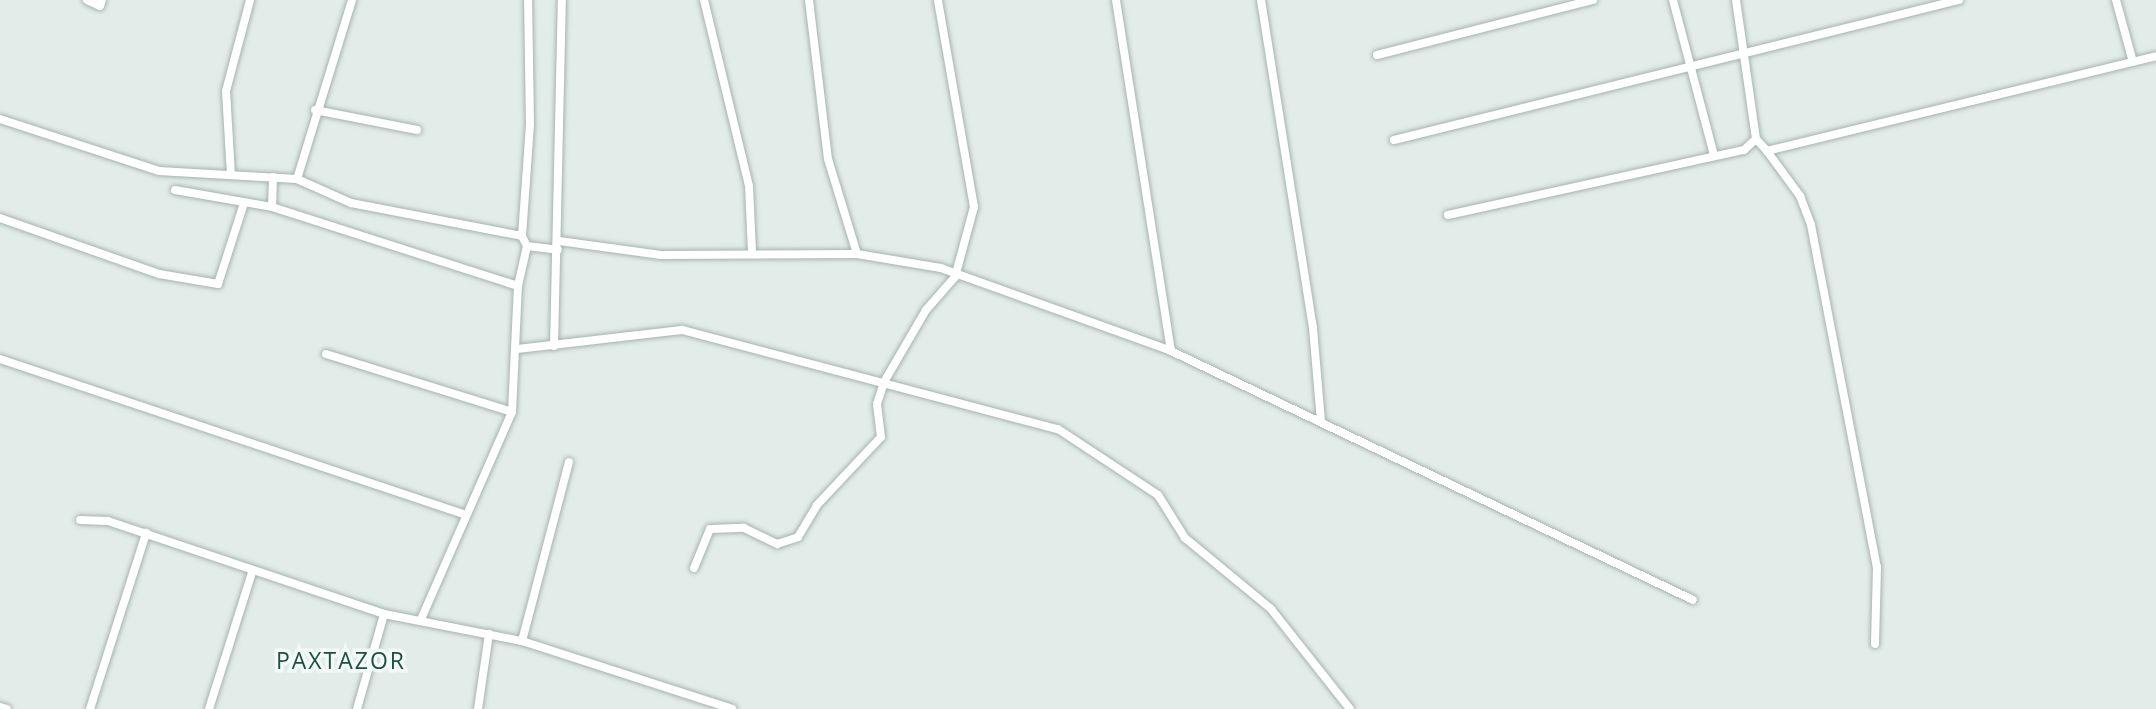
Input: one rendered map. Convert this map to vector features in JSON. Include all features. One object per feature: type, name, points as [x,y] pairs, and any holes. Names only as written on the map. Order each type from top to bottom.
[{"type":"street","points":[[87,0],[100,6],[102,0]]},
{"type":"street","points":[[231,175],[226,91],[250,0]]},
{"type":"street","points":[[297,179],[314,110],[352,0]]},
{"type":"street","points":[[422,617],[462,514],[512,412],[518,286],[527,246],[522,236],[530,124],[528,0]]},
{"type":"street","points":[[554,346],[562,0]]},
{"type":"street","points":[[704,0],[750,186],[752,253]]},
{"type":"street","points":[[809,0],[828,159],[857,254]]},
{"type":"street","points":[[694,568],[710,529],[744,528],[777,544],[798,537],[817,505],[881,438],[877,404],[884,382],[926,310],[955,277],[974,207],[938,0]]},
{"type":"street","points":[[1116,0],[1171,351]]},
{"type":"street","points":[[1261,0],[1312,328],[1321,422]]},
{"type":"street","points":[[1377,55],[1593,0]]},
{"type":"street","points":[[1673,0],[1714,155]]},
{"type":"street","points":[[1736,0],[1741,54],[1756,139],[1768,151],[1800,196],[1811,225],[1877,567],[1875,644]]},
{"type":"street","points":[[1394,140],[1959,0]]},
{"type":"street","points":[[2116,0],[2133,62]]},
{"type":"street","points":[[1768,151],[2156,56]]},
{"type":"street","points":[[314,110],[417,130]]},
{"type":"street","points":[[0,119],[159,171],[297,179],[351,203],[522,236]]},
{"type":"street","points":[[1448,215],[1744,150],[1756,139]]},
{"type":"street","points":[[272,207],[274,177]]},
{"type":"street","points":[[175,190],[243,206],[272,207],[518,286]]},
{"type":"street","points":[[0,218],[159,274],[218,284],[243,206]]},
{"type":"street","points":[[527,246],[661,255],[857,254],[941,268],[955,277],[1171,351],[1693,600]]},
{"type":"street","points":[[517,349],[682,330],[1058,429],[1158,495],[1185,538],[1271,609],[1350,709]]},
{"type":"street","points":[[326,354],[512,412]]},
{"type":"street","points":[[0,359],[462,514]]},
{"type":"street","points":[[522,641],[569,462]]},
{"type":"street","points":[[80,520],[108,520],[252,573],[384,614],[422,617],[522,641],[732,709]]},
{"type":"street","points":[[90,709],[146,533]]},
{"type":"street","points":[[209,709],[252,573]]},
{"type":"street","points":[[357,709],[384,614]]},
{"type":"street","points":[[478,709],[489,634]]},
{"type":"street","points":[[0,707],[7,709]]},
{"type":"district","name":"PAXTAZOR","points":[[341,660]]}]
